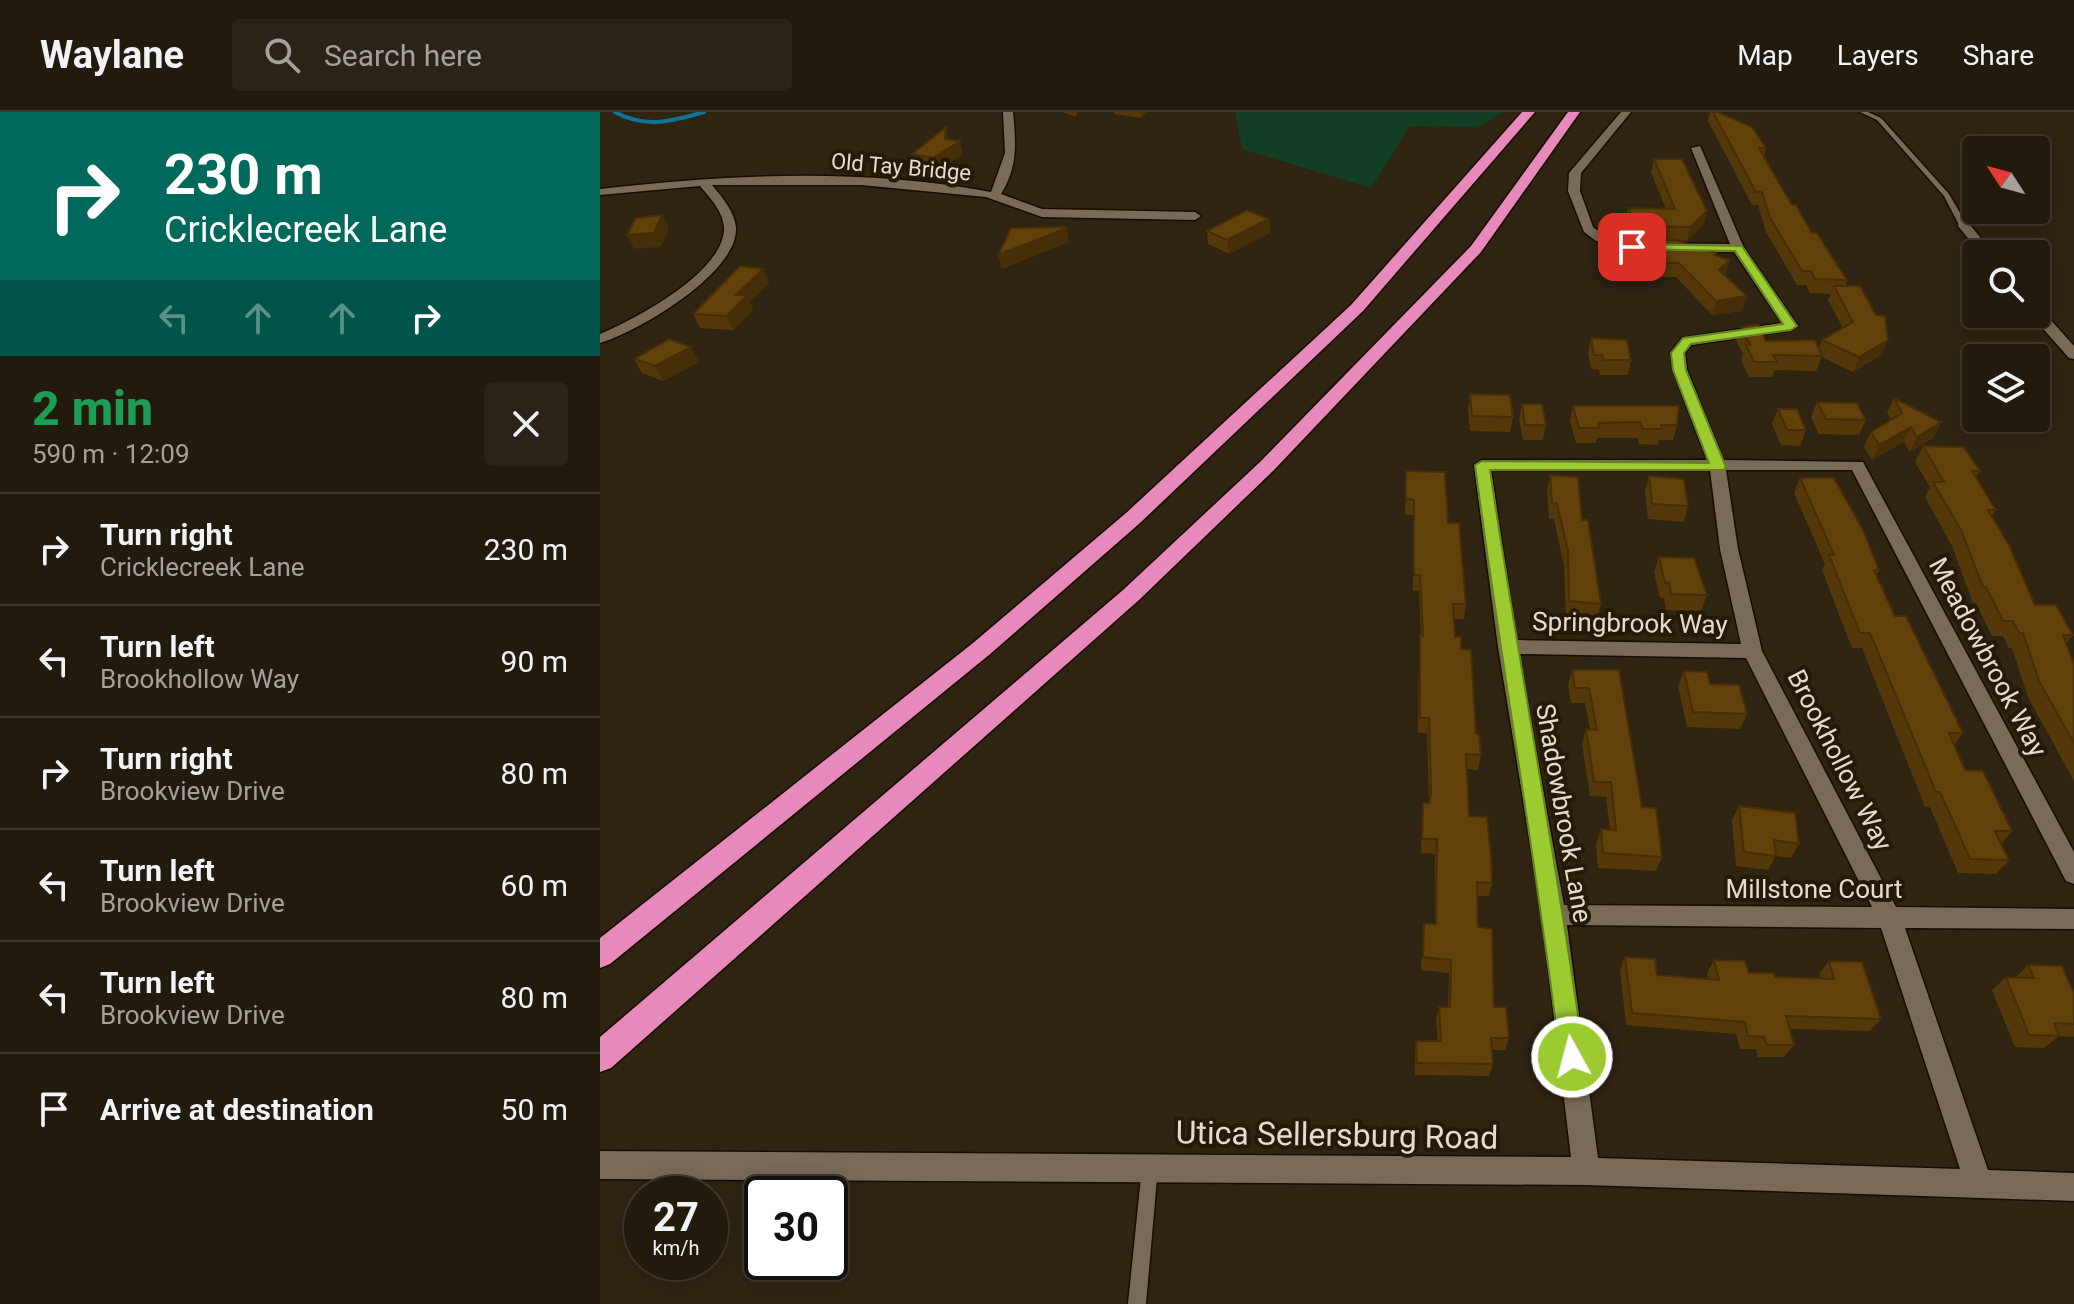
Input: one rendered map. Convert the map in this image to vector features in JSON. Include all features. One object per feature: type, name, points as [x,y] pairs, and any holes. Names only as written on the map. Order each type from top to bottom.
[{"type":"highway","points":[[600,955],[981,649],[1133,518],[1357,308],[1527,114]]},
{"type":"highway","points":[[600,1057],[1131,595],[1267,466],[1476,249],[1572,114]]},
{"type":"street","points":[[994,196],[1001,186],[1011,153],[1008,112]]},
{"type":"street","points":[[1626,112],[1575,173],[1572,183],[1588,229],[1600,238],[1632,247],[1738,248],[1696,148]]},
{"type":"street","name":"Old Tay Bridge","points":[[600,192],[703,182],[855,181],[912,184],[994,196],[1024,210],[1042,213],[1195,216]]},
{"type":"street","points":[[600,339],[625,330],[682,294],[722,252],[730,233],[728,217],[703,182]]},
{"type":"street","points":[[1963,224],[1976,240]]},
{"type":"street","name":"Brookhollow Way","points":[[1738,248],[1791,326],[1687,341],[1678,353],[1680,370],[1718,467],[1729,549],[1752,651],[1889,917],[1979,1185]]},
{"type":"street","points":[[2050,328],[2074,355]]},
{"type":"street","name":"Shadowbrook Lane","points":[[1586,1171],[1554,915],[1507,647],[1482,465],[1718,467]]},
{"type":"street","name":"Meadowbrook Way","points":[[1718,467],[1857,465],[2074,874]]},
{"type":"street","name":"Springbrook Way","points":[[1507,647],[1752,651]]},
{"type":"street","name":"Millstone Court","points":[[1554,915],[2074,919]]},
{"type":"street","name":"Utica Sellersburg Road","points":[[600,1165],[1586,1171],[2074,1187]]},
{"type":"lane","points":[[1863,112],[1879,119],[1947,195],[1962,223]]},
{"type":"lane","points":[[1137,1304],[1150,1167]]},
{"type":"green space","points":[[1235,112],[1504,112],[1478,127],[1410,126],[1371,188],[1242,149]]},
{"type":"building","points":[[1713,112],[1752,127],[1766,148],[1759,148],[1792,205],[1796,205],[1812,233],[1817,233],[1847,280],[1815,279],[1811,271],[1802,271],[1770,218],[1762,192],[1756,192]]},
{"type":"building","points":[[946,127],[945,139],[960,141],[933,158],[912,154]]},
{"type":"building","points":[[1654,159],[1682,159],[1707,211],[1690,227],[1636,226],[1628,208],[1675,209]]},
{"type":"building","points":[[1247,210],[1269,219],[1227,240],[1207,231]]},
{"type":"building","points":[[662,215],[654,233],[627,235],[636,218]]},
{"type":"building","points":[[1011,228],[1067,228],[998,255]]},
{"type":"building","points":[[1641,240],[1676,240],[1730,260],[1719,270],[1747,296],[1716,301],[1679,263],[1648,263]]},
{"type":"building","points":[[740,266],[763,269],[736,295],[747,295],[727,316],[693,314]]},
{"type":"building","points":[[1834,286],[1860,286],[1876,315],[1885,316],[1888,340],[1859,357],[1822,340],[1853,322]]},
{"type":"building","points":[[1758,324],[1766,341],[1815,340],[1822,356],[1773,355],[1777,362],[1754,362],[1741,327]]},
{"type":"building","points":[[1591,338],[1627,340],[1631,360],[1604,360],[1602,355],[1594,355]]},
{"type":"building","points":[[669,339],[691,347],[655,366],[634,359]]},
{"type":"building","points":[[1470,394],[1510,395],[1513,417],[1472,416]]},
{"type":"building","points":[[1894,398],[1941,422],[1917,437],[1911,427],[1879,445],[1871,432],[1902,413]]},
{"type":"building","points":[[1817,402],[1857,403],[1866,420],[1826,419]]},
{"type":"building","points":[[1522,404],[1542,404],[1546,425],[1525,425]]},
{"type":"building","points":[[1573,406],[1679,406],[1677,425],[1643,429],[1640,422],[1598,423],[1599,428],[1579,428]]},
{"type":"building","points":[[1778,409],[1797,409],[1806,430],[1787,430]]},
{"type":"building","points":[[1923,446],[1964,447],[1980,471],[1972,471],[1996,510],[1988,510],[2009,545],[2035,605],[2056,605],[2073,635],[2063,635],[2074,664],[2074,743],[2039,681],[2023,633],[2019,633],[2013,621],[2003,621],[1986,587],[1983,587],[1961,530],[1933,482],[1944,482]]},
{"type":"building","points":[[1406,471],[1445,472],[1448,523],[1459,523],[1466,604],[1453,604],[1455,637],[1461,637],[1461,649],[1471,650],[1476,734],[1479,734],[1481,755],[1466,754],[1469,816],[1487,817],[1491,857],[1492,883],[1477,882],[1478,927],[1492,929],[1494,1007],[1506,1007],[1509,1038],[1491,1038],[1493,1064],[1417,1063],[1416,1041],[1441,1041],[1439,1007],[1450,1007],[1451,960],[1423,957],[1424,924],[1436,924],[1437,839],[1422,839],[1423,803],[1429,803],[1431,792],[1429,718],[1420,718],[1420,636],[1423,636],[1420,575],[1414,575],[1414,500],[1406,499]]},
{"type":"building","points":[[1550,475],[1578,477],[1582,520],[1588,520],[1601,604],[1569,601],[1568,551],[1557,504],[1552,503]]},
{"type":"building","points":[[1649,476],[1684,479],[1688,506],[1652,504]]},
{"type":"building","points":[[1800,478],[1834,478],[1863,530],[1879,570],[1874,570],[1895,616],[1906,616],[1963,733],[1949,733],[1965,770],[1983,771],[2012,831],[1995,831],[2009,860],[1970,859],[1940,792],[1936,792],[1870,633],[1860,633],[1829,555],[1834,555]]},
{"type":"building","points":[[1659,557],[1694,558],[1707,595],[1671,594]]},
{"type":"building","points":[[1572,670],[1619,670],[1642,807],[1656,808],[1662,857],[1603,853],[1601,829],[1616,830],[1611,782],[1594,782],[1586,729],[1597,730],[1589,688],[1575,688]]},
{"type":"building","points":[[1684,671],[1707,672],[1710,684],[1739,685],[1747,714],[1693,712]]},
{"type":"building","points":[[1739,806],[1795,813],[1799,844],[1774,840],[1776,856],[1744,852]]},
{"type":"building","points":[[1625,957],[1655,959],[1657,975],[1719,980],[1714,960],[1745,961],[1749,973],[1834,979],[1829,961],[1862,962],[1881,1019],[1786,1016],[1794,1045],[1767,1045],[1764,1037],[1748,1036],[1745,1022],[1632,1013]]},
{"type":"building","points":[[2028,965],[2062,966],[2074,993],[2074,1024],[2054,1023],[2059,1036],[2029,1035],[2006,977],[2034,978]]},
{"type":"waterway","points":[[615,112],[648,122],[704,112]]},
{"type":"route","points":[[1572,1057],[1554,915],[1507,647],[1482,465],[1718,467],[1680,370],[1678,353],[1687,341],[1791,326],[1738,248],[1632,247]]}]
